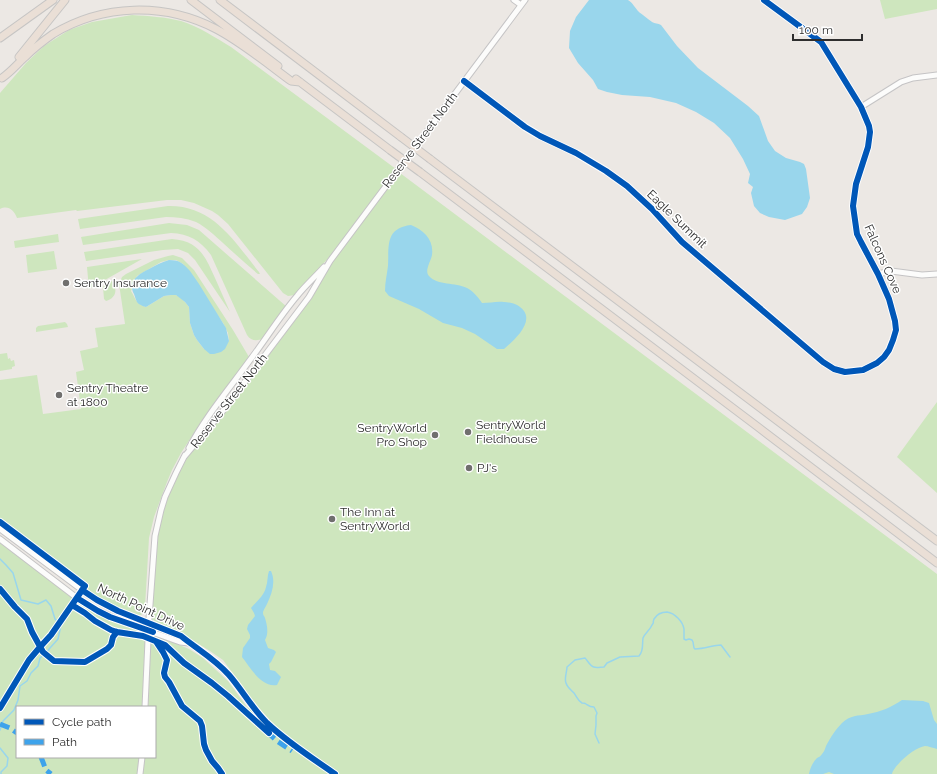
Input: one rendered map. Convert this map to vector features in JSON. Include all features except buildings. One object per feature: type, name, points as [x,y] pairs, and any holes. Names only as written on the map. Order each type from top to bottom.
[{"type":"highway","points":[[0,38],[53,0]]},
{"type":"highway","points":[[1,79],[65,0]]},
{"type":"highway","points":[[190,0],[937,563]]},
{"type":"highway","points":[[220,0],[937,540]]},
{"type":"highway","points":[[1,79],[12,72],[23,58],[60,30],[76,22],[102,14],[115,11],[139,10],[173,13],[206,24],[227,35],[291,81],[300,82]]},
{"type":"street","points":[[514,0],[521,5]]},
{"type":"street","name":"Reserve Street North","points":[[184,457],[222,412],[309,297],[330,261],[525,0]]},
{"type":"street","name":"Falcons Cove","points":[[764,0],[821,42],[861,107],[869,126],[868,147],[856,184],[853,206],[857,234],[878,274],[891,305],[896,330],[889,350],[884,357],[869,367]]},
{"type":"street","points":[[861,107],[900,82],[913,78],[937,75]]},
{"type":"street","name":"Eagle Summit","points":[[464,81],[525,127],[540,136],[576,153],[627,186],[652,209],[682,242],[834,370],[845,372],[863,370],[869,367]]},
{"type":"street","name":"Reserve Street North","points":[[184,457],[210,414],[289,306],[301,291],[330,261]]},
{"type":"street","points":[[878,274],[890,271],[922,275],[937,274]]},
{"type":"street","points":[[145,706],[148,624],[156,529],[167,493],[184,457]]},
{"type":"street","name":"North Point Drive","points":[[0,529],[89,595],[148,624],[181,636],[203,652],[224,670],[238,686],[253,708],[277,733],[335,774]]},
{"type":"street","name":"North Point Drive","points":[[0,539],[77,598],[98,611],[148,631],[180,642],[190,643]]},
{"type":"street","points":[[140,774],[142,758]]},
{"type":"green space","points":[[880,0],[937,0],[937,9],[885,19]]},
{"type":"green space","points":[[132,15],[181,21],[213,36],[231,47],[396,169],[333,253],[295,295],[288,296],[283,293],[228,224],[212,211],[194,203],[181,200],[167,200],[17,218],[10,209],[0,209],[0,93],[26,63],[44,46],[69,30],[92,22]]},
{"type":"green space","points":[[400,173],[937,574],[937,774],[0,774],[0,539],[98,611],[189,649],[203,658],[228,681],[247,707],[281,732],[258,707],[223,660],[187,637],[149,618],[155,536],[161,510],[184,457],[297,312],[330,261]]},
{"type":"green space","points":[[168,206],[184,207],[210,218],[241,248],[260,274],[258,274],[207,229],[196,222],[188,220],[166,217],[80,229],[78,219]]},
{"type":"green space","points":[[169,223],[187,225],[199,230],[287,307],[263,339],[254,340],[247,335],[211,255],[203,245],[189,236],[171,233],[83,245],[81,237]]},
{"type":"green space","points":[[58,234],[59,242],[15,248],[14,241]]},
{"type":"green space","points":[[172,239],[189,243],[200,251],[208,263],[230,312],[195,260],[188,253],[178,249],[163,250],[86,261],[84,252]]},
{"type":"green space","points":[[54,251],[57,269],[28,273],[26,255]]},
{"type":"green space","points":[[173,255],[182,258],[194,270],[249,357],[201,422],[172,470],[154,517],[149,538],[145,607],[144,612],[141,615],[138,615],[109,604],[96,596],[0,526],[0,380],[37,375],[43,414],[81,409],[76,372],[84,370],[80,351],[98,347],[95,328],[125,324],[119,284],[122,277],[154,260]],"holes":[[[176,260],[183,264],[223,323],[228,333],[229,341],[204,349],[194,335],[190,323],[189,307],[176,295],[164,296],[146,307],[136,300],[131,291],[137,276],[161,262]]]},
{"type":"green space","points":[[142,259],[89,289],[87,267]]},
{"type":"green space","points":[[110,281],[114,284],[115,293],[112,298],[106,301],[104,299],[103,287]]},
{"type":"green space","points":[[65,322],[68,327],[36,332],[36,328],[38,326]]},
{"type":"green space","points":[[7,353],[8,359],[10,358],[11,361],[14,360],[15,366],[12,367],[12,369],[0,371],[0,354]]},
{"type":"green space","points":[[937,402],[937,493],[897,457]]},
{"type":"water","points":[[589,0],[628,0],[639,12],[652,22],[661,25],[677,46],[698,68],[759,116],[768,141],[775,151],[786,158],[804,164],[810,198],[807,207],[802,214],[785,220],[769,217],[760,213],[754,206],[751,193],[753,187],[748,183],[750,174],[743,159],[730,138],[714,123],[696,112],[676,103],[650,97],[622,95],[598,89],[593,80],[578,63],[569,48],[570,31],[576,17]]},
{"type":"water","points":[[411,225],[424,233],[430,240],[432,255],[427,271],[429,276],[442,283],[467,288],[475,294],[482,303],[510,303],[515,304],[524,311],[526,321],[524,327],[517,337],[504,349],[497,349],[475,334],[462,328],[443,323],[419,309],[389,296],[385,291],[390,239],[397,230]]},
{"type":"water","points":[[169,260],[181,262],[190,271],[226,328],[229,341],[225,349],[221,352],[210,354],[204,349],[194,335],[190,323],[189,307],[176,295],[164,296],[146,307],[140,305],[136,301],[132,289],[135,278],[145,271]]},
{"type":"water","points":[[269,571],[271,571],[273,579],[273,588],[263,613],[267,629],[265,640],[268,648],[276,652],[269,664],[270,670],[275,671],[281,677],[277,685],[266,683],[256,676],[242,657],[243,648],[250,638],[247,629],[248,625],[255,616],[251,608],[262,596],[265,590]]},
{"type":"water","points":[[902,700],[923,701],[929,703],[934,720],[937,724],[937,749],[925,746],[921,747],[901,761],[892,774],[834,774],[829,772],[823,774],[809,774],[814,761],[822,755],[833,734],[845,720],[854,716],[881,711]]},
{"type":"waterway","points":[[0,559],[13,573],[21,600],[38,604],[46,600],[51,606],[55,619],[61,625],[58,639],[40,658],[38,666],[31,673],[27,681],[20,686],[18,700],[14,710],[3,721],[0,730]]},
{"type":"waterway","points":[[599,743],[595,734],[597,713],[594,707],[582,703],[568,687],[565,681],[567,667],[575,660],[585,658],[591,666],[604,667],[607,663],[620,657],[639,656],[642,650],[643,638],[654,619],[663,612],[676,616],[683,626],[684,639],[692,640],[695,649],[721,645],[730,657]]},
{"type":"waterway","points":[[0,748],[8,758],[7,766],[1,774]]},
{"type":"marked path","points":[[0,724],[16,732]]},
{"type":"marked path","points":[[267,732],[292,751]]},
{"type":"marked path","points":[[41,758],[46,770],[51,774]]},
{"type":"cycle path","points":[[464,81],[525,127],[540,136],[576,153],[627,186],[652,209],[682,242],[823,362],[834,369],[845,372],[863,370],[877,363],[884,357],[889,350],[896,330],[889,299],[857,234],[853,206],[856,184],[868,147],[870,132],[869,126],[861,107],[821,42],[764,0]]},
{"type":"cycle path","points":[[0,522],[85,586],[51,635],[29,660],[0,708]]},
{"type":"cycle path","points":[[0,589],[27,619],[43,652],[54,661],[85,662],[107,649],[111,645],[113,637],[117,632]]},
{"type":"cycle path","points":[[82,590],[118,611],[181,636],[224,669],[267,723],[300,750],[335,774]]},
{"type":"cycle path","points":[[77,598],[110,617],[153,632]]},
{"type":"cycle path","points":[[72,605],[111,630],[143,636],[165,645],[184,663],[228,696],[269,733]]},
{"type":"cycle path","points":[[157,643],[167,660],[164,673],[165,677],[182,706],[200,721],[206,750],[222,774]]},
{"type":"place","name":"Sentry Insurance","points":[[66,283]]},
{"type":"place","name":"Sentry Theatre at 1800","points":[[59,395]]},
{"type":"place","name":"SentryWorld Fieldhouse","points":[[468,432]]},
{"type":"place","name":"SentryWorld Pro Shop","points":[[435,435]]},
{"type":"place","name":"PJ's","points":[[469,468]]},
{"type":"place","name":"The Inn at SentryWorld","points":[[332,519]]}]
